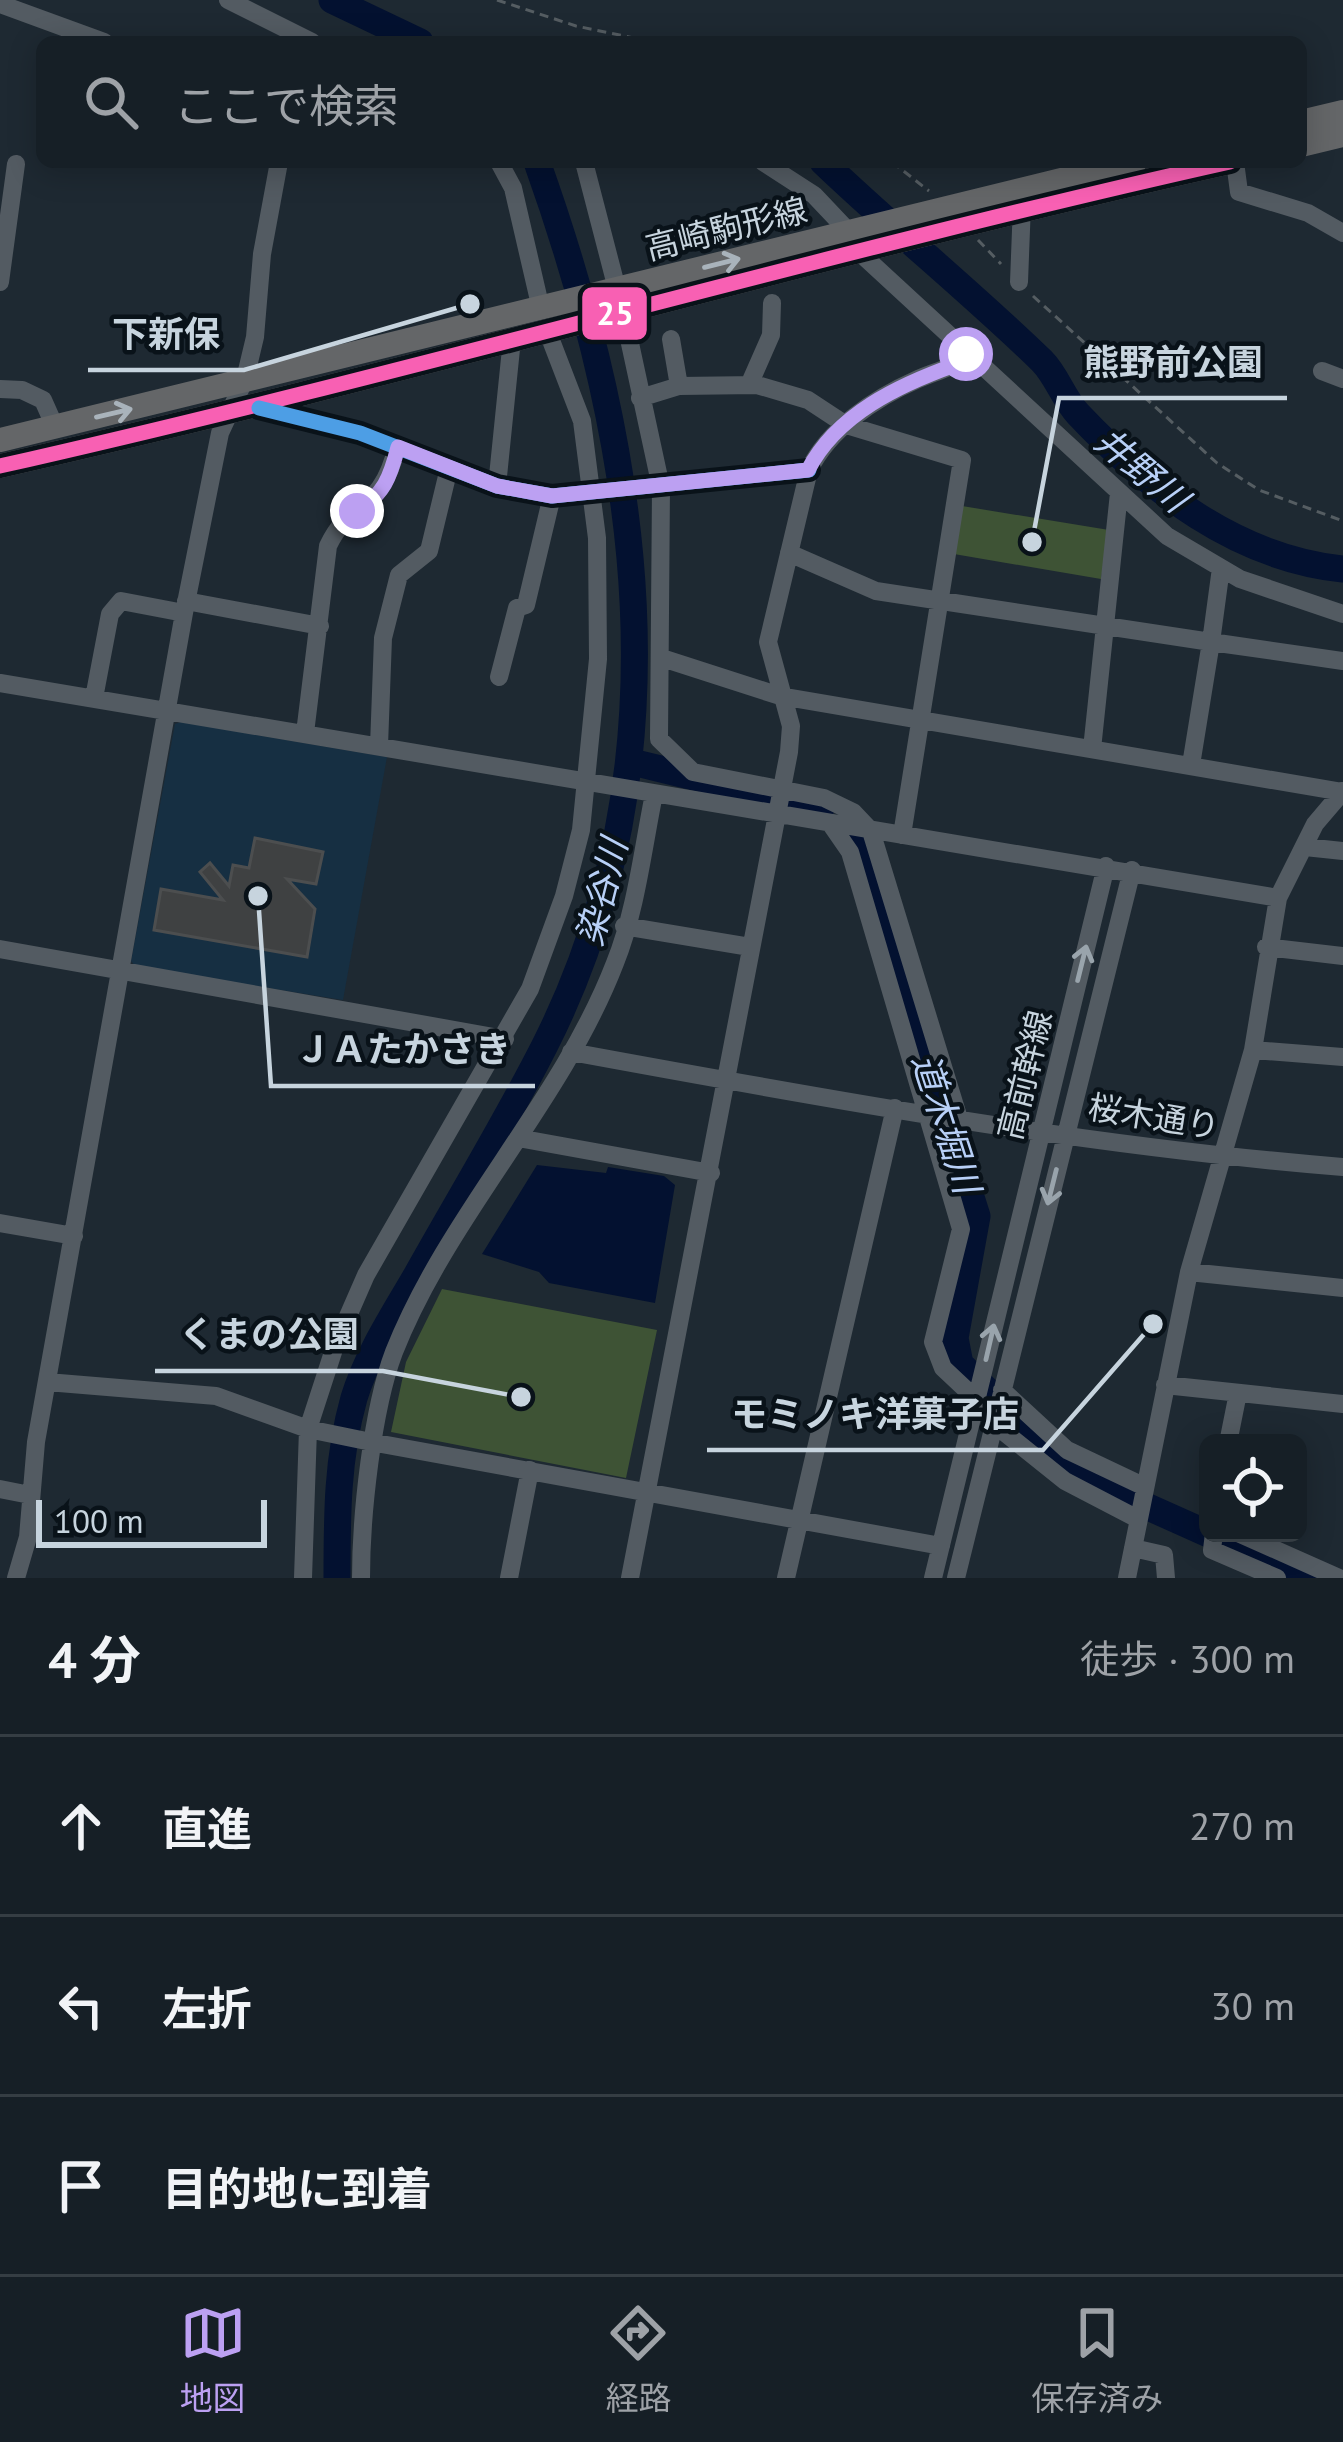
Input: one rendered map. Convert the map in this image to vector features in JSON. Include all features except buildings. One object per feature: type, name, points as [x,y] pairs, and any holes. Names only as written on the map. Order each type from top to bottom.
[{"type":"main road","points":[[1307,121],[1343,112]]},
{"type":"main road","points":[[1307,144],[1343,135]]},
{"type":"main road","points":[[950,218],[1117,168]]},
{"type":"main road","points":[[1021,199],[1199,168]]},
{"type":"main road","name":"高崎駒形線","points":[[547,319],[950,218]]},
{"type":"main road","points":[[0,440],[245,379],[547,319]]},
{"type":"main road","points":[[0,466],[512,339],[547,319]]},
{"type":"street","points":[[228,0],[276,33]]},
{"type":"street","points":[[0,4],[88,36]]},
{"type":"street","points":[[0,282],[16,164]]},
{"type":"street","points":[[16,1578],[28,1538],[47,1382],[185,607],[220,433],[242,409],[278,168]]},
{"type":"street","points":[[303,1578],[311,1430],[335,1346],[366,1275],[530,989],[564,896],[591,782],[599,596],[593,493],[581,421],[547,319],[513,188],[502,168]]},
{"type":"street","points":[[585,168],[657,487],[662,658],[659,739],[693,772],[832,826],[1132,870],[1278,898]]},
{"type":"street","points":[[772,168],[814,195],[966,354],[994,374],[1168,536],[1221,568],[1290,600],[1343,614]]},
{"type":"street","points":[[1234,168],[1239,192],[1308,213],[1343,233]]},
{"type":"street","points":[[1019,283],[1021,199]]},
{"type":"street","points":[[749,385],[771,334],[772,303]]},
{"type":"street","points":[[497,486],[512,339]]},
{"type":"street","points":[[671,339],[679,386]]},
{"type":"street","points":[[630,1578],[779,802],[790,726],[768,642],[808,470],[872,403],[955,365],[966,354]]},
{"type":"street","points":[[1322,371],[1343,379]]},
{"type":"street","points":[[640,398],[679,386],[749,385],[808,400],[847,425],[962,460],[902,836]]},
{"type":"street","points":[[0,389],[22,390],[43,400],[55,427]]},
{"type":"street","points":[[242,409],[398,447],[497,486],[552,496],[808,470]]},
{"type":"street","points":[[305,733],[328,546],[337,527],[378,497],[389,481],[398,447]]},
{"type":"street","points":[[380,746],[383,638],[399,574],[429,551],[449,468]]},
{"type":"street","points":[[1092,748],[1119,493]]},
{"type":"street","points":[[499,677],[517,608],[526,604],[544,548],[552,496]]},
{"type":"street","points":[[789,554],[875,592],[1343,661]]},
{"type":"street","points":[[1191,765],[1221,568]]},
{"type":"street","points":[[94,698],[110,614],[121,601],[320,626]]},
{"type":"street","points":[[662,658],[780,696],[1342,791],[1304,847],[1278,898],[1266,947],[1253,1050],[1218,1157],[1190,1271],[1127,1578]]},
{"type":"street","points":[[0,683],[651,793],[853,812],[871,831],[957,1119]]},
{"type":"street","points":[[361,1578],[373,1442],[389,1366],[420,1294],[571,1052],[617,958],[651,793]]},
{"type":"street","points":[[832,826],[850,852],[961,1229],[933,1342],[943,1368],[976,1399]]},
{"type":"street","points":[[1304,847],[1343,851]]},
{"type":"street","name":"高前幹線","points":[[933,1578],[1106,866]]},
{"type":"street","name":"高前幹線","points":[[956,1578],[1132,870]]},
{"type":"street","points":[[624,926],[750,947]]},
{"type":"street","points":[[1266,947],[1343,956]]},
{"type":"street","points":[[0,949],[505,1039]]},
{"type":"street","points":[[1253,1050],[1343,1057]]},
{"type":"street","points":[[571,1052],[929,1116]]},
{"type":"street","points":[[786,1578],[895,1108]]},
{"type":"street","name":"桜木通り","points":[[929,1116],[1218,1157],[1343,1167]]},
{"type":"street","points":[[518,1138],[711,1173]]},
{"type":"street","points":[[0,1223],[74,1236]]},
{"type":"street","points":[[1190,1271],[1343,1288]]},
{"type":"street","points":[[47,1382],[216,1396],[311,1430],[941,1546]]},
{"type":"street","points":[[1166,1385],[1343,1404]]},
{"type":"street","points":[[1002,1390],[1067,1450],[1143,1486]]},
{"type":"street","points":[[1230,1434],[1238,1393]]},
{"type":"street","points":[[994,1424],[1065,1481],[1136,1517]]},
{"type":"street","points":[[508,1578],[530,1470]]},
{"type":"street","points":[[0,1490],[31,1495]]},
{"type":"street","points":[[1212,1542],[1212,1550],[1277,1578]]},
{"type":"street","points":[[1259,1542],[1342,1578]]},
{"type":"street","points":[[1133,1548],[1164,1555],[1166,1578]]},
{"type":"path","points":[[497,0],[624,36]]},
{"type":"path","points":[[898,168],[1216,463],[1258,490],[1343,521]]},
{"type":"shaded area","points":[[175,724],[387,757],[343,1000],[136,967],[131,961]]},
{"type":"shaded area","points":[[537,1165],[606,1173],[608,1167],[664,1176],[675,1185],[655,1303],[549,1283],[539,1272],[482,1254]]},
{"type":"green space","points":[[962,506],[1109,530],[1101,579],[954,554]]},
{"type":"green space","points":[[442,1289],[657,1330],[626,1478],[391,1432],[406,1362]]},
{"type":"waterway","name":"井野川","points":[[332,0],[407,36]]},
{"type":"waterway","name":"染谷川","points":[[337,1578],[341,1465],[359,1382],[545,1045],[590,938],[619,828],[632,717],[633,605],[622,493],[602,382],[539,168]]},
{"type":"waterway","name":"井野川","points":[[829,168],[1042,361],[1078,414],[1165,494],[1267,551],[1343,569]]},
{"type":"waterway","name":"道木堀川","points":[[632,762],[821,808]]},
{"type":"waterway","name":"道木堀川","points":[[857,838],[977,1216],[955,1338],[960,1364],[1059,1461],[1090,1481],[1307,1578]]},
{"type":"transit line","name":"25","points":[[0,466],[1204,168]]},
{"type":"transit line","points":[[259,408],[360,433],[497,486],[552,496],[809,470]]},
{"type":"place","name":"下新保","points":[[470,304]]},
{"type":"place","name":"熊野前公園","points":[[1032,542]]},
{"type":"place","name":"ＪＡたかさき","points":[[258,896]]},
{"type":"place","name":"モミノキ洋菓子店","points":[[1153,1324]]},
{"type":"place","name":"くまの公園","points":[[521,1397]]},
{"type":"route","points":[[357,511],[378,497],[389,481],[398,447],[497,486],[552,496],[808,470],[816,454],[854,416],[917,379],[955,365],[966,354]]}]
